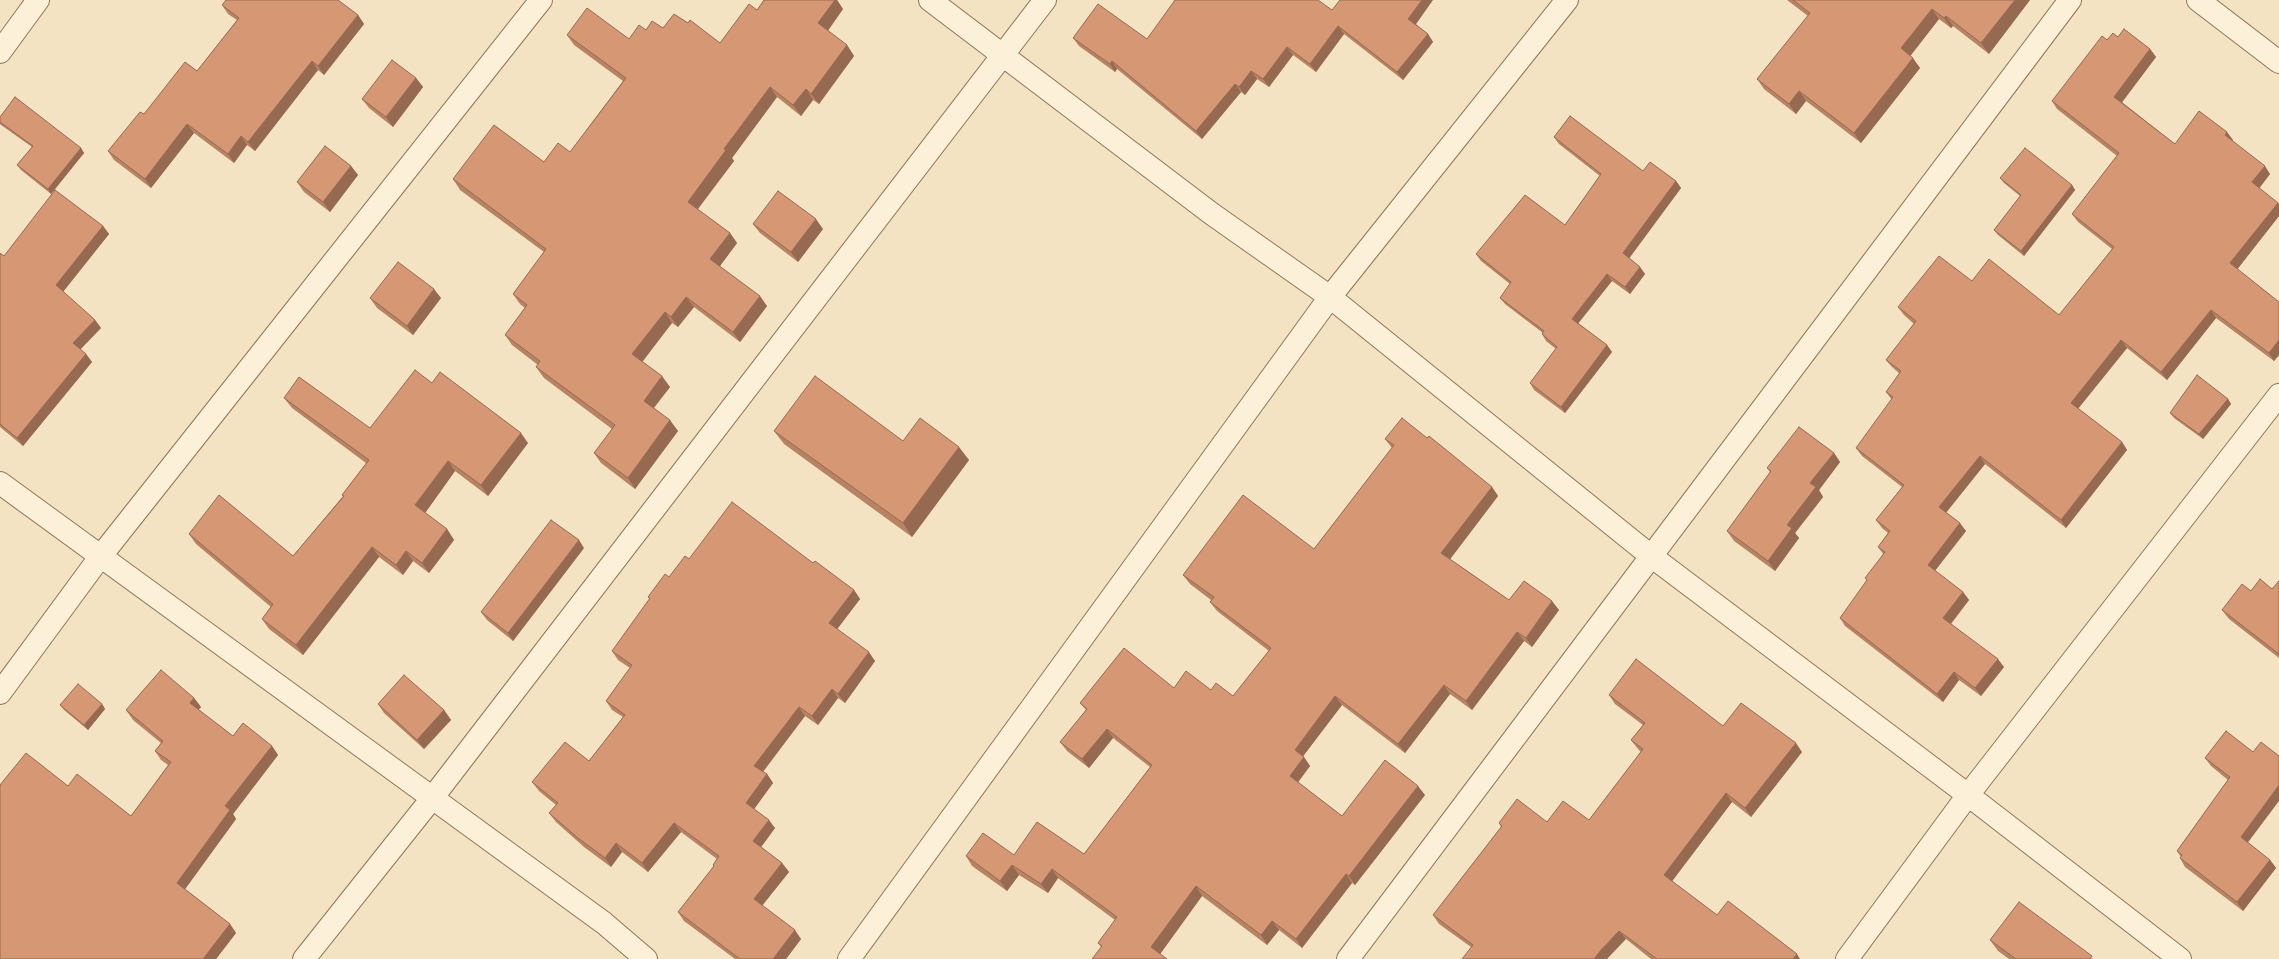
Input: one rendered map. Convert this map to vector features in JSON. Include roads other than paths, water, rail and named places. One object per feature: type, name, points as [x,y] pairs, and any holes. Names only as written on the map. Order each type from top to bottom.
[{"type":"street","points":[[0,52],[38,0]]},
{"type":"street","points":[[0,693],[100,557],[541,0]]},
{"type":"street","points":[[930,0],[1212,214],[1330,297],[1651,556],[1968,795],[2180,959]]},
{"type":"street","points":[[304,959],[433,797],[1045,0]]},
{"type":"street","points":[[849,959],[1330,297],[1567,0]]},
{"type":"street","points":[[1348,959],[2070,0]]},
{"type":"street","points":[[2198,0],[2279,62]]},
{"type":"street","points":[[1847,959],[1968,795],[2279,395]]},
{"type":"street","points":[[0,482],[100,557],[433,797],[604,923],[646,959]]}]
